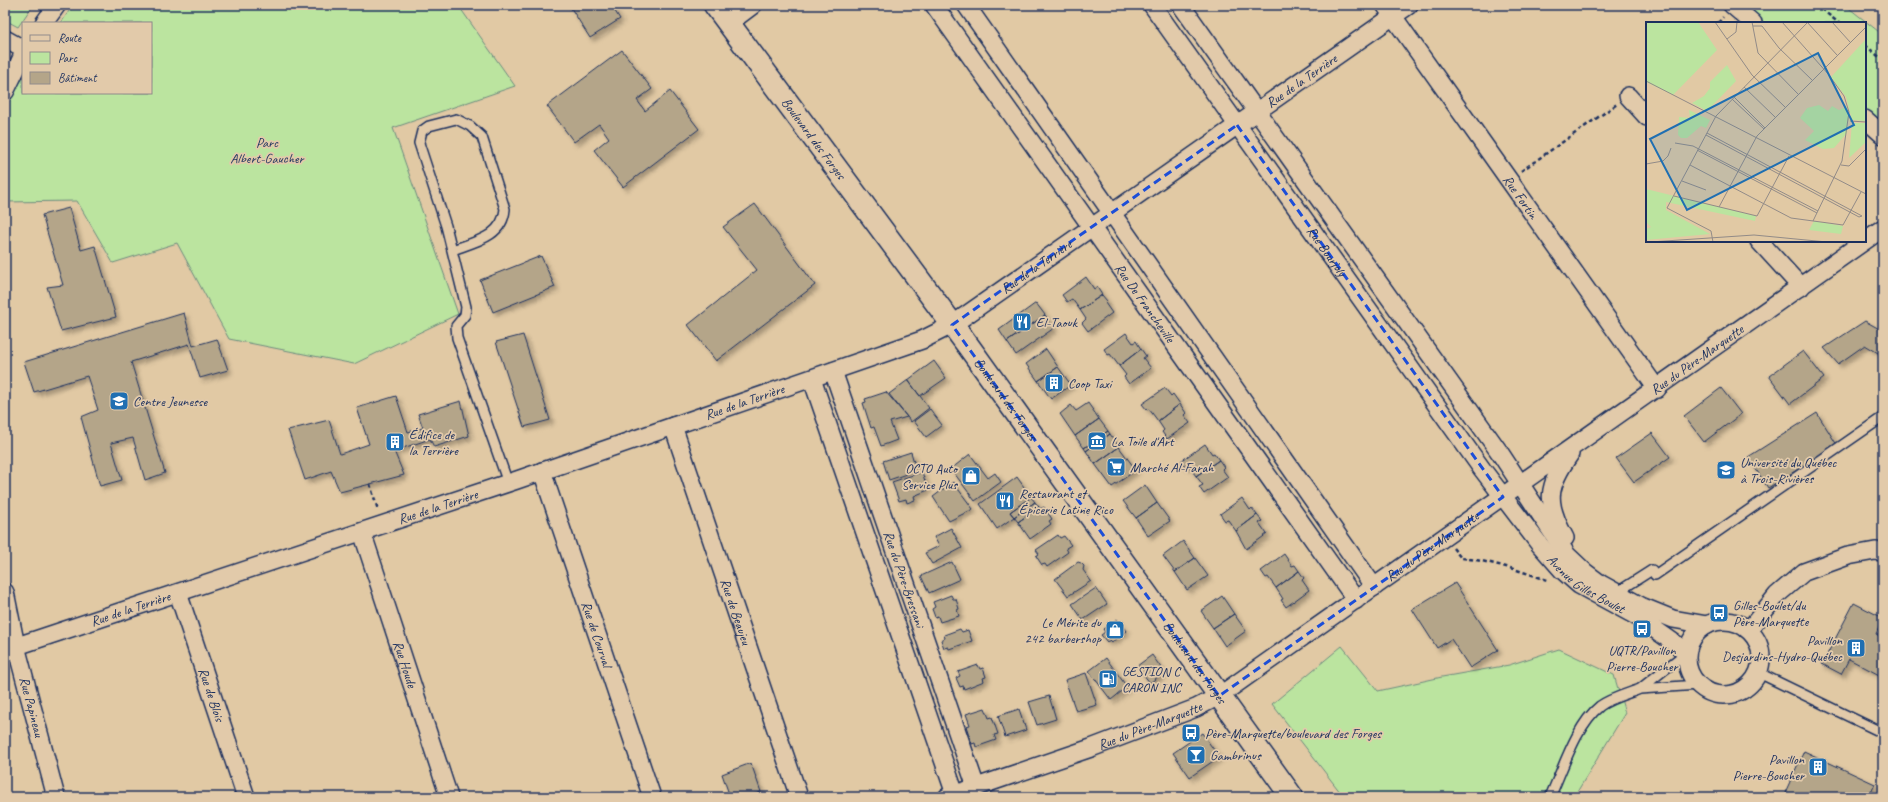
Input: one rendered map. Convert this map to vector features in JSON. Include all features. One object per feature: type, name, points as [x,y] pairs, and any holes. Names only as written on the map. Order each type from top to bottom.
[{"type":"main road","name":"Boulevard des Forges","points":[[715,5],[952,325],[1292,797]]},
{"type":"street","points":[[45,22],[57,5]]},
{"type":"street","points":[[729,23],[753,5]]},
{"type":"street","name":"Rue De Francheville","points":[[934,5],[1356,600]]},
{"type":"street","name":"Rue De Francheville","points":[[966,5],[1374,587]]},
{"type":"street","name":"Rue Bourjoly","points":[[1152,5],[1503,497]]},
{"type":"street","name":"Rue Bourjoly","points":[[1181,5],[1500,454],[1520,485]]},
{"type":"street","name":"Rue de la Terrière","points":[[10,648],[508,483],[922,340],[952,325],[1238,125],[1389,10],[1409,5]]},
{"type":"street","points":[[1732,5],[1752,22]]},
{"type":"street","name":"Rue Fortin","points":[[1389,10],[1657,389]]},
{"type":"street","points":[[5,39],[22,48]]},
{"type":"street","points":[[5,92],[22,57]]},
{"type":"street","points":[[1628,96],[1646,116]]},
{"type":"street","points":[[1866,121],[1883,135]]},
{"type":"street","name":"Rue du Père-Marquette","points":[[1866,240],[1883,228]]},
{"type":"street","points":[[1760,242],[1801,287]]},
{"type":"street","name":"Rue du Père-Marquette","points":[[951,796],[1134,732],[1196,708],[1219,696],[1657,389],[1864,242]]},
{"type":"street","name":"Rue du Père-Bressani","points":[[833,371],[976,787]]},
{"type":"street","name":"Rue du Père-Bressani","points":[[812,379],[951,796]]},
{"type":"street","name":"Rue de Beaujeu","points":[[673,426],[799,797]]},
{"type":"street","points":[[1576,446],[1556,475],[1552,485],[1551,498],[1576,574]]},
{"type":"street","name":"Rue de Courval","points":[[542,471],[652,797]]},
{"type":"street","name":"Avenue Gilles Boulet","points":[[1520,485],[1562,548],[1576,574],[1601,584],[1641,606],[1673,619],[1707,625],[1718,621],[1729,621],[1740,624],[1749,630]]},
{"type":"street","name":"Avenue Gilles Boulet","points":[[1503,497],[1540,546],[1576,574],[1593,594],[1636,616],[1687,652]]},
{"type":"street","name":"Rue Houde","points":[[362,532],[449,797]]},
{"type":"street","points":[[1707,625],[1698,632],[1691,641],[1687,652],[1689,670],[1698,685],[1708,692],[1720,695],[1732,695],[1753,683],[1759,672],[1762,661],[1761,650],[1757,639],[1749,630],[1777,595],[1804,572],[1848,556],[1875,551],[1883,552]]},
{"type":"street","name":"Rue Papineau","points":[[5,592],[10,648],[56,797]]},
{"type":"street","name":"Rue de Blois","points":[[178,593],[246,797]]},
{"type":"lane","points":[[452,250],[484,239],[494,232],[504,217],[505,208],[482,137],[470,126],[456,120],[429,126],[422,131],[419,143],[452,250],[466,307],[465,315],[456,326],[457,338],[508,483]]},
{"type":"lane","points":[[1616,593],[1653,572],[1883,417]]},
{"type":"lane","points":[[1550,797],[1579,735],[1590,716],[1602,705],[1640,689],[1687,652]]},
{"type":"lane","points":[[1759,672],[1883,732]]},
{"type":"lane","points":[[1640,689],[1698,685]]},
{"type":"path","points":[[1816,5],[1838,22]]},
{"type":"path","points":[[1866,46],[1883,60]]},
{"type":"path","points":[[1509,179],[1602,114]]},
{"type":"path","points":[[370,484],[383,525]]},
{"type":"path","points":[[1446,537],[1460,558],[1500,565],[1564,586],[1576,574]]},
{"type":"highlighted area","points":[[1237,125],[1503,497],[1219,696],[952,325]]},
{"type":"green space","points":[[5,5],[33,5],[18,27],[5,20]]},
{"type":"green space","name":"Parc Albert-Gaucher","points":[[73,5],[458,5],[515,86],[393,128],[458,314],[354,364],[229,339],[177,243],[113,263],[77,201],[5,202],[5,108],[7,102],[22,80],[22,94],[152,94],[152,22],[62,22]]},
{"type":"green space","points":[[1723,5],[1845,5],[1883,35],[1883,142],[1866,128],[1866,22],[1743,22]]},
{"type":"green space","points":[[1342,646],[1378,691],[1442,677],[1509,665],[1559,649],[1614,675],[1625,713],[1574,797],[1344,797],[1272,704]]},
{"type":"building","points":[[569,5],[611,5],[620,19],[590,38]]},
{"type":"building","points":[[622,50],[652,89],[637,100],[645,111],[670,91],[699,129],[623,187],[594,150],[609,138],[599,124],[574,142],[547,106]]},
{"type":"building","points":[[755,204],[815,285],[716,361],[688,325],[757,270],[723,227]]},
{"type":"building","points":[[69,208],[81,250],[95,246],[116,317],[61,331],[47,287],[63,285],[42,215]]},
{"type":"building","points":[[541,256],[555,287],[493,312],[480,280]]},
{"type":"building","points":[[1086,277],[1094,289],[1097,287],[1102,295],[1080,310],[1072,299],[1067,302],[1062,295]]},
{"type":"building","points":[[1102,295],[1107,301],[1105,303],[1112,313],[1088,331],[1082,323],[1086,319],[1080,310]]},
{"type":"building","name":"El-Taouk","points":[[1036,303],[1045,315],[1007,342],[999,330]]},
{"type":"building","name":"Centre Jeunesse","points":[[184,313],[193,346],[217,339],[228,370],[200,378],[189,344],[131,362],[165,473],[145,480],[133,438],[111,443],[122,480],[100,486],[81,417],[98,410],[87,376],[34,392],[24,362]]},
{"type":"building","points":[[1045,315],[1054,328],[1016,355],[1007,342]]},
{"type":"building","points":[[1865,321],[1883,331],[1883,356],[1865,345],[1838,364],[1824,348]]},
{"type":"building","points":[[1126,333],[1133,343],[1136,341],[1141,349],[1119,366],[1104,349]]},
{"type":"building","points":[[523,335],[550,420],[524,427],[496,342]]},
{"type":"building","points":[[1046,349],[1058,367],[1038,381],[1026,364]]},
{"type":"building","points":[[1141,349],[1146,356],[1143,358],[1151,368],[1129,384],[1124,377],[1126,375],[1119,366]]},
{"type":"building","points":[[1803,351],[1824,378],[1790,404],[1769,376]]},
{"type":"building","points":[[934,361],[946,378],[920,396],[908,380]]},
{"type":"building","name":"Coop Taxi","points":[[1058,367],[1071,385],[1051,399],[1038,381]]},
{"type":"building","points":[[908,380],[929,408],[911,422],[889,394]]},
{"type":"building","points":[[1165,388],[1171,396],[1173,394],[1180,404],[1158,421],[1149,409],[1147,410],[1142,404]]},
{"type":"building","points":[[1721,388],[1741,414],[1704,442],[1684,416]]},
{"type":"building","points":[[886,392],[907,417],[890,422],[897,440],[881,446],[874,427],[871,428],[863,403],[866,402],[865,399]]},
{"type":"building","name":"Édifice de la Terrière","points":[[396,396],[408,432],[423,428],[418,414],[461,401],[469,436],[434,447],[430,439],[394,451],[404,475],[340,492],[331,471],[305,480],[288,430],[329,420],[340,454],[369,444],[357,408]]},
{"type":"building","points":[[1088,403],[1099,419],[1075,436],[1060,414],[1071,405],[1076,411]]},
{"type":"building","points":[[1180,404],[1186,413],[1184,415],[1190,423],[1167,439],[1162,432],[1164,430],[1158,421]]},
{"type":"building","points":[[930,409],[942,425],[926,437],[914,421]]},
{"type":"building","points":[[1817,413],[1837,445],[1768,488],[1748,457]]},
{"type":"building","points":[[1099,419],[1108,431],[1084,448],[1075,436]]},
{"type":"building","name":"La Toile d'Art","points":[[1108,431],[1110,434],[1086,451],[1084,448]]},
{"type":"building","points":[[1652,433],[1670,457],[1634,482],[1616,458]]},
{"type":"building","points":[[1110,434],[1119,447],[1095,464],[1086,451]]},
{"type":"building","points":[[1205,444],[1212,454],[1214,453],[1219,460],[1196,476],[1188,465],[1185,467],[1181,461]]},
{"type":"building","name":"Marché Al-Farah","points":[[1119,447],[1136,470],[1112,487],[1095,464]]},
{"type":"building","points":[[911,452],[915,466],[907,469],[909,473],[889,480],[883,461]]},
{"type":"building","name":"OCTO Auto Service Plus","points":[[970,454],[988,478],[995,473],[1001,482],[975,501],[951,469]]},
{"type":"building","points":[[1219,460],[1224,467],[1222,469],[1228,477],[1204,494],[1199,487],[1203,485],[1196,476]]},
{"type":"building","points":[[922,472],[928,490],[914,496],[915,500],[907,503],[906,499],[899,501],[892,482]]},
{"type":"building","name":"Restaurant et Épicerie Latine Rico","points":[[1017,477],[1031,497],[1010,512],[1014,517],[997,529],[980,504]]},
{"type":"building","points":[[953,482],[973,509],[949,521],[933,497]]},
{"type":"building","points":[[1145,485],[1157,503],[1136,518],[1123,501]]},
{"type":"building","points":[[1031,497],[1035,502],[1014,517],[1010,512]]},
{"type":"building","points":[[1242,498],[1250,510],[1252,508],[1257,515],[1236,531],[1228,520],[1225,521],[1220,514]]},
{"type":"building","points":[[1035,502],[1039,507],[1018,522],[1014,517]]},
{"type":"building","points":[[1157,503],[1170,521],[1148,536],[1136,518]]},
{"type":"building","points":[[1039,507],[1040,509],[1044,507],[1052,519],[1049,521],[1051,524],[1030,539],[1018,522]]},
{"type":"building","points":[[1257,515],[1262,521],[1259,523],[1267,534],[1246,549],[1236,531]]},
{"type":"building","points":[[951,528],[962,548],[932,564],[925,553],[939,546],[934,537]]},
{"type":"building","points":[[1058,535],[1060,538],[1064,536],[1071,545],[1066,548],[1068,552],[1047,567],[1045,564],[1042,565],[1036,556],[1039,554],[1036,550]]},
{"type":"building","points":[[1183,541],[1195,558],[1175,572],[1163,556]]},
{"type":"building","points":[[1284,554],[1292,566],[1295,565],[1299,571],[1276,588],[1268,577],[1266,578],[1261,571]]},
{"type":"building","points":[[1195,558],[1208,576],[1187,590],[1175,572]]},
{"type":"building","points":[[952,562],[960,579],[929,593],[921,576]]},
{"type":"building","points":[[1078,562],[1084,566],[1083,570],[1091,581],[1068,596],[1055,579]]},
{"type":"building","points":[[1299,571],[1304,578],[1302,580],[1309,590],[1286,607],[1276,588]]},
{"type":"building","points":[[1455,583],[1498,650],[1470,668],[1451,639],[1437,648],[1412,609]]},
{"type":"building","points":[[1096,588],[1107,604],[1083,620],[1072,604]]},
{"type":"building","points":[[951,595],[953,599],[956,599],[959,609],[957,610],[959,616],[940,622],[938,616],[935,617],[932,609],[935,607],[933,602]]},
{"type":"building","points":[[1222,596],[1234,614],[1213,628],[1201,611]]},
{"type":"building","name":"Pavillon Desjardins-Hydro-Québec","points":[[1854,603],[1883,618],[1876,634],[1883,638],[1883,677],[1849,659],[1841,674],[1822,664]]},
{"type":"building","points":[[1234,614],[1246,631],[1225,646],[1213,628]]},
{"type":"building","name":"Le Mérite du 242 barbershop","points":[[1117,619],[1126,631],[1112,642],[1110,640],[1107,642],[1101,635],[1105,632],[1103,629]]},
{"type":"building","points":[[960,629],[962,632],[968,630],[972,641],[949,649],[948,647],[944,648],[941,640],[945,638],[944,635]]},
{"type":"building","points":[[1152,655],[1164,672],[1150,683],[1137,666]]},
{"type":"building","name":"GESTION C CARON INC","points":[[1106,658],[1127,687],[1111,700],[1089,671]]},
{"type":"building","points":[[978,665],[980,669],[983,668],[986,677],[983,678],[984,681],[964,689],[963,686],[960,687],[956,678],[960,676],[958,672]]},
{"type":"building","points":[[1086,673],[1097,705],[1076,711],[1065,680]]},
{"type":"building","points":[[1049,696],[1056,719],[1037,725],[1029,702]]},
{"type":"building","points":[[985,708],[989,718],[992,717],[998,734],[994,735],[996,740],[976,747],[975,743],[972,744],[966,726],[970,725],[966,714]]},
{"type":"building","points":[[1019,709],[1026,730],[1005,737],[998,716]]},
{"type":"building","name":"Gambrinus","points":[[1202,733],[1219,757],[1190,777],[1173,753]]},
{"type":"building","name":"Pavillon Pierre-Boucher","points":[[1804,751],[1875,784],[1869,797],[1783,797]]},
{"type":"building","points":[[751,763],[761,792],[752,795],[753,797],[730,797],[722,774]]},
{"type":"place","name":"El-Taouk","points":[[1022,322]]},
{"type":"place","name":"Coop Taxi","points":[[1054,383]]},
{"type":"place","name":"Centre Jeunesse","points":[[119,401]]},
{"type":"place","name":"La Toile d'Art","points":[[1097,441]]},
{"type":"place","name":"Édifice de la Terrière","points":[[395,442]]},
{"type":"place","name":"Marché Al-Farah","points":[[1116,467]]},
{"type":"place","name":"Université du Québec à Trois-Rivières","points":[[1726,470]]},
{"type":"place","name":"OCTO Auto Service Plus","points":[[971,476]]},
{"type":"place","name":"Restaurant et Épicerie Latine Rico","points":[[1005,501]]},
{"type":"place","name":"Gilles-Boulet/du Père-Marquette","points":[[1719,613]]},
{"type":"place","name":"UQTR/Pavillon Pierre-Boucher","points":[[1642,629]]},
{"type":"place","name":"Le Mérite du 242 barbershop","points":[[1115,630]]},
{"type":"place","name":"Pavillon Desjardins-Hydro-Québec","points":[[1856,648]]},
{"type":"place","name":"GESTION C CARON INC","points":[[1108,679]]},
{"type":"place","name":"Père-Marquette/boulevard des Forges","points":[[1191,733]]},
{"type":"place","name":"Gambrinus","points":[[1196,755]]},
{"type":"place","name":"Pavillon Pierre-Boucher","points":[[1818,767]]}]
